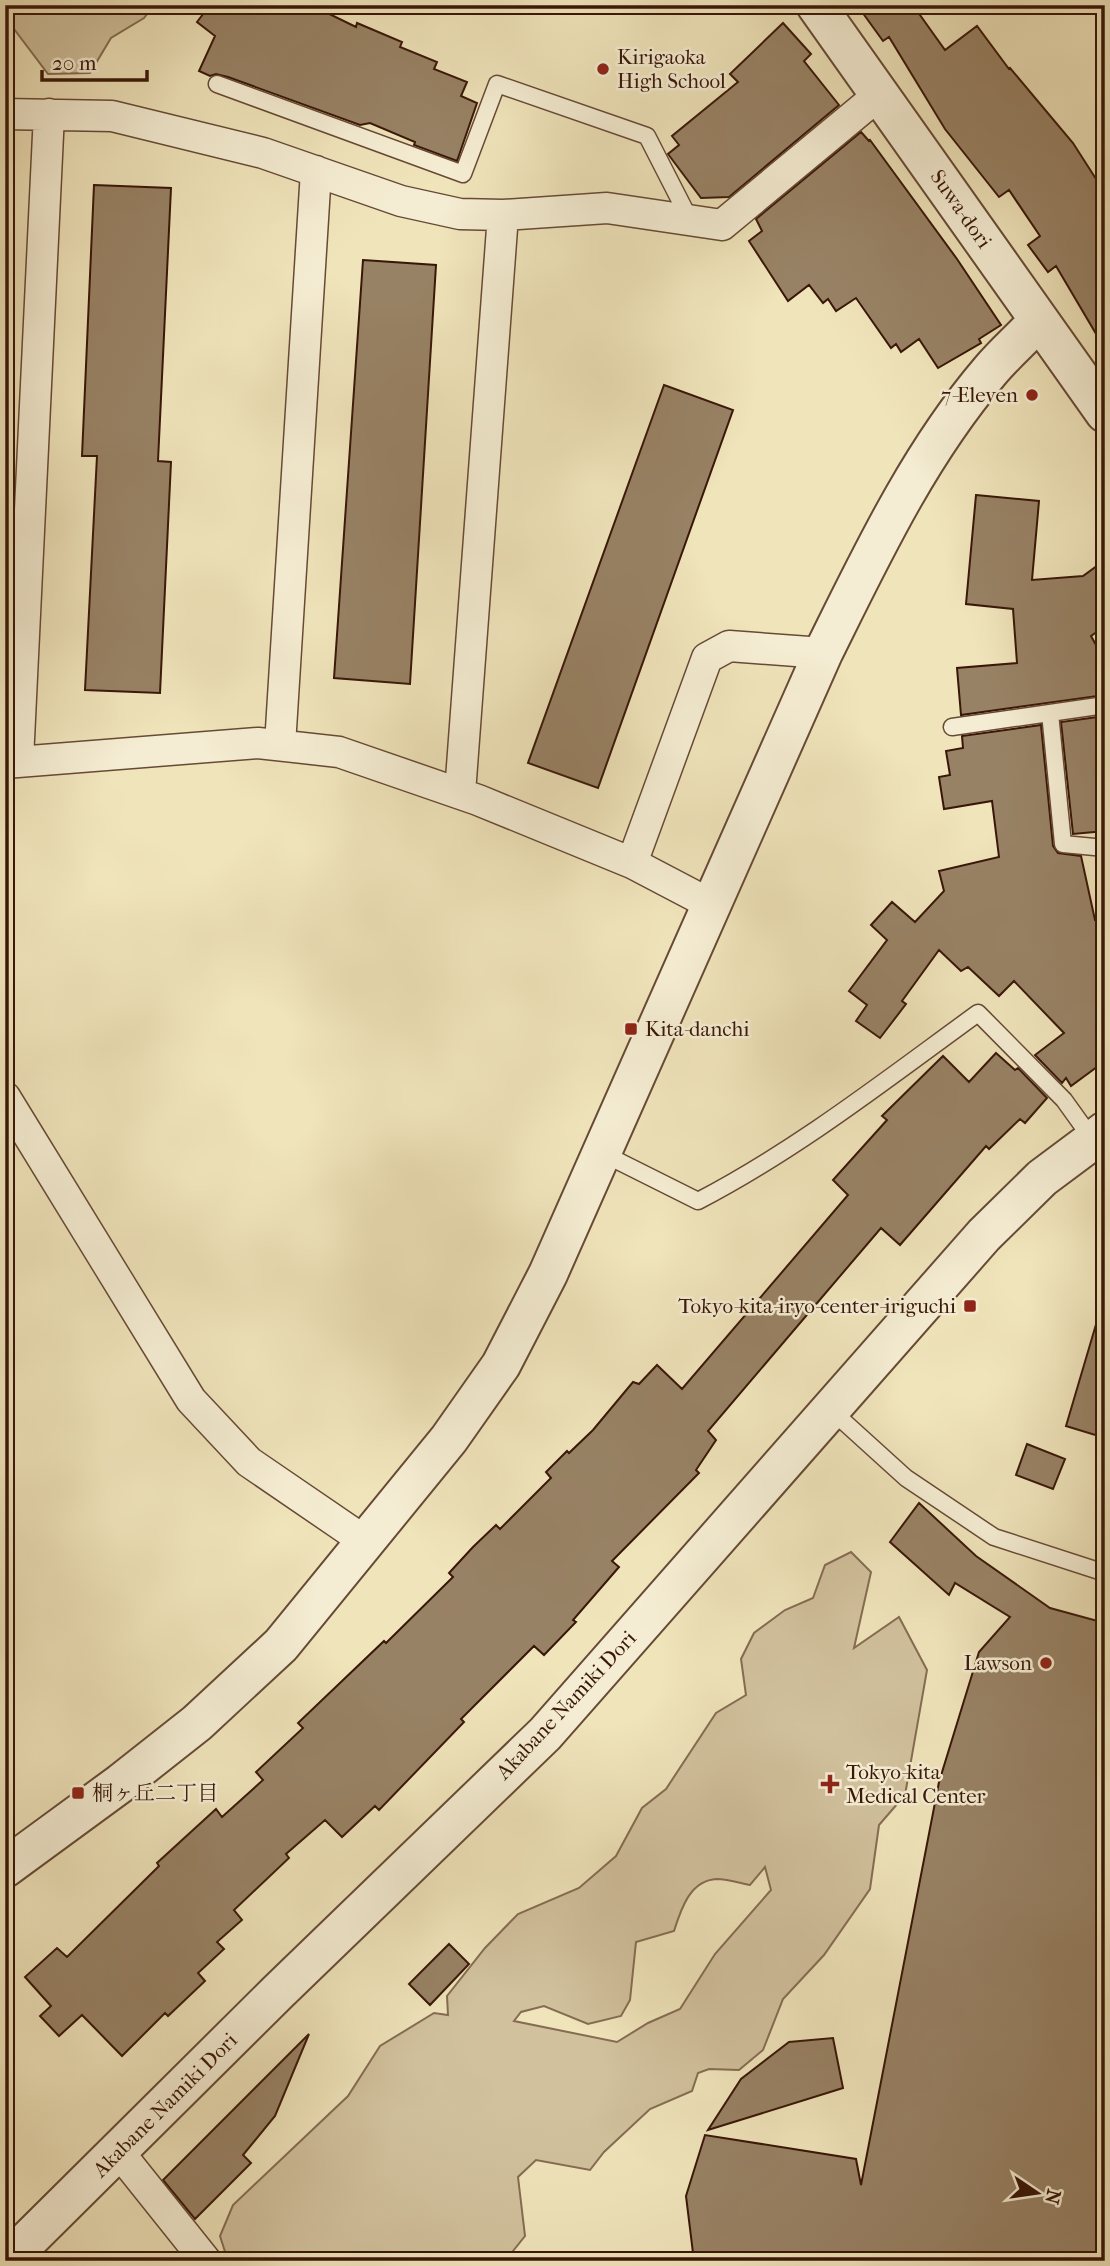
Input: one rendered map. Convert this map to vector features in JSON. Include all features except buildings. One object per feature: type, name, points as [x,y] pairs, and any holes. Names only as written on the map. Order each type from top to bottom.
[{"type":"street","name":"Suwa-dori","points":[[816,5],[1105,413]]},
{"type":"street","points":[[5,114],[112,116],[263,153],[401,201],[460,214],[503,215],[607,208],[722,225],[880,94]]},
{"type":"street","points":[[49,114],[12,761],[258,744],[339,752],[460,793],[632,863],[712,905]]},
{"type":"street","points":[[279,745],[316,171]]},
{"type":"street","points":[[460,793],[503,215]]},
{"type":"street","points":[[5,1868],[197,1723],[281,1645],[449,1439],[501,1365],[548,1274],[823,653],[900,504],[942,436],[990,371],[1039,320]]},
{"type":"street","points":[[632,863],[707,659],[729,646],[823,653]]},
{"type":"street","points":[[5,1097],[191,1400],[248,1462],[366,1542]]},
{"type":"street","name":"Akabane Namiki Dori","points":[[7,2261],[278,1992],[545,1734],[984,1235],[1042,1178],[1099,1135]]},
{"type":"street","points":[[118,2151],[205,2261]]},
{"type":"lane","points":[[217,84],[463,173],[497,84],[647,136],[690,220]]},
{"type":"lane","points":[[952,727],[1105,705]]},
{"type":"lane","points":[[1049,713],[1063,844],[1105,848]]},
{"type":"lane","points":[[602,1153],[698,1201],[818,1129],[978,1013],[1099,1135]]},
{"type":"lane","points":[[831,1409],[906,1478],[994,1537],[1105,1573]]},
{"type":"shaded area","points":[[5,5],[154,5],[144,18],[111,38],[90,73],[48,74],[5,17]]},
{"type":"shaded area","points":[[851,1552],[871,1572],[854,1648],[899,1617],[927,1670],[905,1795],[879,1825],[870,1889],[824,1955],[783,1999],[763,2050],[739,2070],[709,2069],[698,2073],[692,2091],[650,2109],[604,2152],[590,2170],[536,2160],[518,2177],[525,2236],[505,2261],[228,2261],[220,2236],[233,2205],[348,2096],[380,2046],[434,2013],[448,2015],[447,1996],[485,1948],[518,1914],[579,1888],[616,1856],[642,1808],[666,1789],[716,1713],[746,1695],[741,1659],[754,1633],[785,1610],[813,1598],[825,1565]],"holes":[[[765,1867],[771,1890],[715,1954],[680,2009],[648,2023],[617,2042],[514,2021],[521,2012],[544,2006],[588,2024],[621,2016],[630,2000],[636,1942],[674,1931],[688,1897],[700,1884],[717,1879],[750,1885]]]},
{"type":"place","name":"Kirigaoka High School","points":[[603,69]]},
{"type":"place","name":"7-Eleven","points":[[1032,395]]},
{"type":"place","name":"Kita-danchi","points":[[631,1029]]},
{"type":"place","name":"Tokyo-kita-iryo-center-iriguchi","points":[[970,1306]]},
{"type":"place","name":"Lawson","points":[[1046,1663]]},
{"type":"place","name":"Tokyo-kita Medical Center","points":[[830,1784]]},
{"type":"place","name":"桐ヶ丘二丁目","points":[[78,1793]]}]
